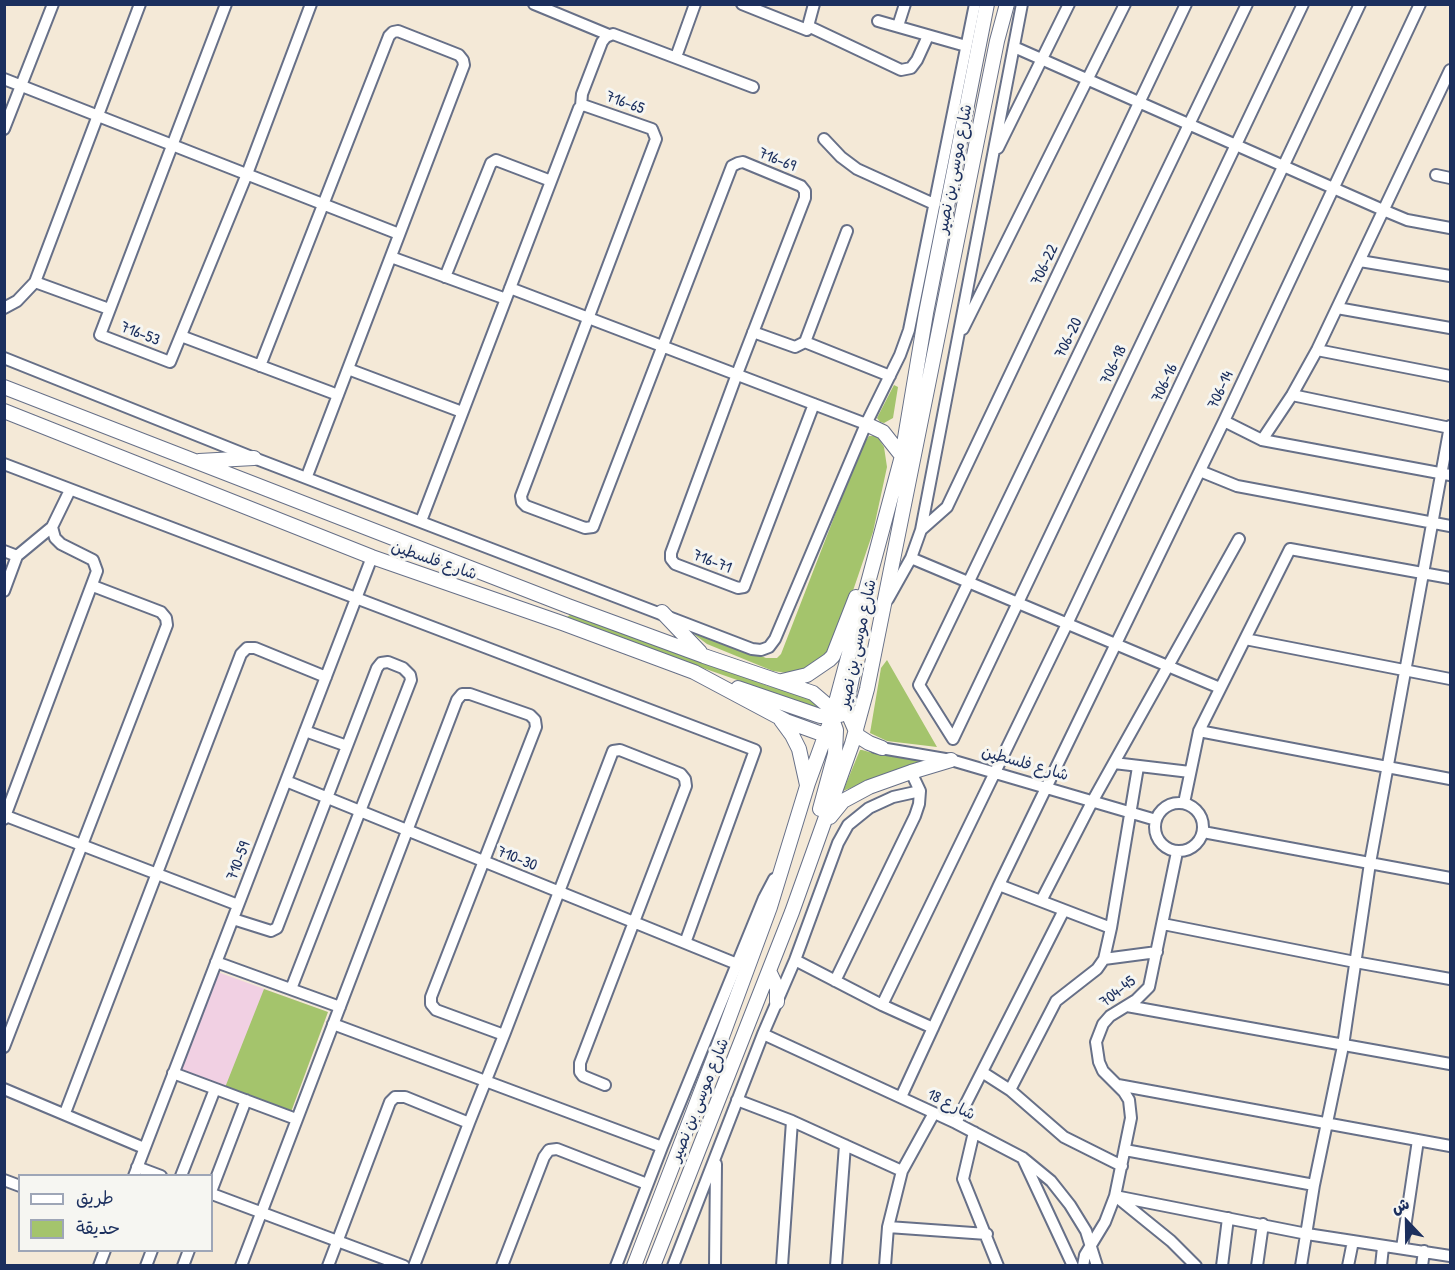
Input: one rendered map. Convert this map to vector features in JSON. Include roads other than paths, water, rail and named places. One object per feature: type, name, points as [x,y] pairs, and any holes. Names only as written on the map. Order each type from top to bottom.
[{"type":"main road","name":"شارع موسى بن نصير","points":[[634,1266],[770,907],[807,787],[831,737],[832,717],[902,456],[926,313],[987,4]]},
{"type":"main road","name":"شارع موسى بن نصير","points":[[652,1266],[792,912],[854,738],[884,608],[997,41],[1007,4]]},
{"type":"main road","points":[[967,44],[976,60]]},
{"type":"main road","points":[[4,409],[10,399],[7,388]]},
{"type":"main road","name":"شارع فلسطين","points":[[7,388],[568,606],[776,682],[813,693],[827,705],[832,717]]},
{"type":"main road","points":[[23,417],[23,408],[32,398]]},
{"type":"main road","name":"شارع فلسطين","points":[[4,409],[372,557],[562,623],[693,672],[778,716],[831,737],[854,738],[882,748]]},
{"type":"main road","points":[[882,432],[908,420]]},
{"type":"main road","points":[[866,424],[882,432],[902,456]]},
{"type":"main road","points":[[195,462],[254,458]]},
{"type":"main road","points":[[776,682],[807,675],[833,656],[878,542]]},
{"type":"main road","points":[[854,738],[847,703],[878,542]]},
{"type":"main road","points":[[562,623],[568,606]]},
{"type":"main road","points":[[662,612],[704,656]]},
{"type":"main road","points":[[693,672],[820,716],[832,717],[848,713],[867,689]]},
{"type":"main road","points":[[778,716],[799,749],[807,787]]},
{"type":"main road","points":[[792,912],[835,754],[831,737]]},
{"type":"main road","points":[[823,825],[837,807],[848,798],[869,787],[951,760]]},
{"type":"main road","points":[[769,971],[777,988],[777,1002]]},
{"type":"street","points":[[4,129],[53,4]]},
{"type":"street","points":[[4,308],[17,301],[35,282],[140,4]]},
{"type":"street","name":"716-53","points":[[226,4],[100,335],[170,362],[247,174],[311,4]]},
{"type":"street","points":[[534,4],[609,35],[619,35],[753,87]]},
{"type":"street","points":[[676,57],[695,4]]},
{"type":"street","points":[[742,4],[807,30],[814,4]]},
{"type":"street","points":[[898,26],[905,4]]},
{"type":"street","points":[[4,358],[254,458],[307,476],[662,612],[752,649],[761,650],[769,647],[776,639],[866,424],[900,356],[909,330],[975,4]]},
{"type":"street","points":[[884,608],[911,558],[921,530],[1022,4]]},
{"type":"street","points":[[993,159],[1070,4]]},
{"type":"street","points":[[956,343],[1125,4]]},
{"type":"street","name":"706-22","points":[[921,530],[947,507],[1186,4]]},
{"type":"street","name":"706-20","points":[[953,739],[919,685],[1246,4]]},
{"type":"street","name":"706-18","points":[[953,739],[1303,4]]},
{"type":"street","name":"706-16","points":[[882,1005],[1067,624],[1360,4]]},
{"type":"street","name":"706-14","points":[[901,1097],[999,885],[1224,421],[1420,4]]},
{"type":"street","points":[[878,21],[928,36],[967,44]]},
{"type":"street","points":[[808,26],[901,70],[911,68],[928,36]]},
{"type":"street","points":[[260,366],[389,36],[398,31],[459,55],[464,65],[307,476]]},
{"type":"street","points":[[581,106],[582,94],[602,42],[609,35]]},
{"type":"street","points":[[1014,47],[1407,220],[1450,228]]},
{"type":"street","points":[[1262,440],[1292,396],[1317,350],[1450,70]]},
{"type":"street","points":[[4,79],[399,234]]},
{"type":"street","name":"716-65","points":[[421,521],[551,181],[581,106],[585,105],[652,129],[656,139],[589,318]]},
{"type":"street","points":[[824,139],[841,158],[857,170],[934,204]]},
{"type":"street","points":[[445,277],[491,163],[496,160],[551,181]]},
{"type":"street","name":"716-69","points":[[663,346],[732,166],[743,162],[801,186],[805,191],[805,198],[737,374]]},
{"type":"street","points":[[1436,175],[1450,178]]},
{"type":"street","points":[[753,332],[795,347],[805,342],[847,231]]},
{"type":"street","points":[[391,256],[506,299]]},
{"type":"street","points":[[1360,261],[1450,276]]},
{"type":"street","points":[[35,282],[109,309]]},
{"type":"street","points":[[510,288],[866,424]]},
{"type":"street","points":[[1337,308],[1450,328]]},
{"type":"street","points":[[589,318],[521,496],[526,506],[585,528],[593,527],[663,346]]},
{"type":"street","points":[[181,336],[338,395]]},
{"type":"street","points":[[805,342],[890,376]]},
{"type":"street","points":[[1317,350],[1450,376]]},
{"type":"street","points":[[348,369],[462,412]]},
{"type":"street","name":"716-71","points":[[737,374],[671,553],[671,559],[675,564],[738,588],[744,587],[814,404]]},
{"type":"street","points":[[1292,396],[1450,427],[1446,474],[1433,522],[1370,863],[1343,1046],[1314,1185],[1301,1266]]},
{"type":"street","points":[[1224,421],[1262,440],[1446,474]]},
{"type":"street","points":[[4,464],[755,750],[685,943]]},
{"type":"street","points":[[1200,471],[1237,486],[1450,526]]},
{"type":"street","points":[[4,591],[17,556],[52,527],[70,490]]},
{"type":"street","points":[[52,527],[55,538],[61,544],[93,560],[97,571],[5,818],[238,905]]},
{"type":"street","points":[[1041,901],[1092,802],[1239,539]]},
{"type":"street","points":[[1184,803],[1199,731],[1290,549],[1450,578]]},
{"type":"street","points":[[4,552],[17,556]]},
{"type":"street","name":"710-59","points":[[135,1171],[372,557]]},
{"type":"street","points":[[911,558],[1220,688]]},
{"type":"street","points":[[4,1047],[167,625],[166,618],[161,612],[93,586]]},
{"type":"street","points":[[1245,639],[1450,679]]},
{"type":"street","points":[[65,1113],[241,654],[247,648],[255,648],[326,677]]},
{"type":"street","points":[[232,919],[271,931],[277,928],[377,668],[381,663],[388,662],[403,668],[410,675],[411,680],[291,989]]},
{"type":"street","points":[[241,1266],[457,700],[462,694],[470,694],[530,716],[535,720],[536,727],[431,997],[431,1004],[436,1010],[504,1035]]},
{"type":"street","points":[[305,731],[347,746]]},
{"type":"street","points":[[1199,731],[1450,779]]},
{"type":"street","name":"شارع فلسطين","points":[[882,748],[951,760],[1156,820]]},
{"type":"street","points":[[414,1266],[613,751],[620,750],[681,774],[686,786],[580,1063],[580,1072],[584,1076],[605,1085]]},
{"type":"street","points":[[1114,763],[1190,772]]},
{"type":"street","points":[[1010,1090],[1056,1001],[1097,969],[1104,959],[1138,767]]},
{"type":"street","points":[[835,981],[915,816],[920,791],[911,772]]},
{"type":"street","name":"710-30","points":[[286,781],[737,964]]},
{"type":"street","points":[[673,1266],[737,1100],[795,960],[838,843],[848,825],[869,808],[893,797],[920,791]]},
{"type":"street","points":[[1184,803],[1200,815],[1203,821],[1203,832],[1196,845],[1177,852],[1161,843],[1156,835],[1156,820],[1162,810],[1168,806],[1184,803]]},
{"type":"street","points":[[1203,832],[1450,878]]},
{"type":"street","name":"704-45","points":[[1091,1245],[1105,1222],[1115,1196],[1131,1109],[1129,1100],[1118,1085],[1103,1071],[1096,1042],[1103,1024],[1110,1016],[1127,1006],[1149,987],[1177,852]]},
{"type":"street","points":[[616,1266],[662,1146],[764,898],[783,866]]},
{"type":"street","points":[[999,885],[1111,928]]},
{"type":"street","points":[[956,1123],[1064,910]]},
{"type":"street","points":[[1163,924],[1450,979]]},
{"type":"street","points":[[1104,959],[1157,952]]},
{"type":"street","points":[[795,960],[882,1005],[933,1028]]},
{"type":"street","points":[[216,962],[340,1007]]},
{"type":"street","points":[[1149,987],[1151,999],[1161,1012]]},
{"type":"street","points":[[1127,1006],[1450,1064]]},
{"type":"street","points":[[333,1024],[662,1146]]},
{"type":"street","name":"شارع 18","points":[[764,1034],[956,1123],[1023,1158],[1061,1193],[1078,1218],[1091,1245],[1097,1266]]},
{"type":"street","points":[[982,1072],[1010,1090],[1064,1137],[1122,1166]]},
{"type":"street","points":[[173,1073],[296,1119]]},
{"type":"street","points":[[1118,1085],[1450,1146]]},
{"type":"street","points":[[4,1089],[144,1148]]},
{"type":"street","points":[[182,1174],[215,1089]]},
{"type":"street","points":[[328,1266],[390,1102],[395,1097],[405,1097],[469,1123]]},
{"type":"street","points":[[213,1187],[246,1100]]},
{"type":"street","points":[[737,1100],[792,1121],[902,1171]]},
{"type":"street","points":[[885,1266],[888,1227],[902,1171],[934,1113]]},
{"type":"street","points":[[782,1266],[792,1121]]},
{"type":"street","points":[[974,1132],[963,1179],[998,1266]]},
{"type":"street","points":[[1402,1248],[1418,1140]]},
{"type":"street","points":[[836,1266],[845,1145]]},
{"type":"street","points":[[502,1266],[544,1157],[549,1150],[557,1149],[647,1184]]},
{"type":"street","points":[[1125,1149],[1314,1185]]},
{"type":"street","points":[[715,1266],[716,1155]]},
{"type":"street","points":[[1023,1158],[1072,1266]]},
{"type":"street","points":[[135,1171],[150,1174]]},
{"type":"street","points":[[213,1194],[404,1266]]},
{"type":"street","points":[[1115,1196],[1306,1234],[1450,1256]]},
{"type":"street","points":[[1115,1196],[1171,1241],[1196,1266]]},
{"type":"street","points":[[1222,1266],[1228,1218]]},
{"type":"street","points":[[1257,1266],[1263,1224]]},
{"type":"street","points":[[888,1227],[987,1234]]},
{"type":"street","points":[[1348,1266],[1353,1241]]},
{"type":"street","points":[[1083,1266],[1085,1255],[1091,1245]]},
{"type":"street","points":[[1381,1266],[1383,1247]]},
{"type":"street","points":[[1422,1266],[1424,1251]]},
{"type":"street","points":[[99,1266],[105,1252]]},
{"type":"street","points":[[146,1266],[152,1252]]},
{"type":"street","points":[[183,1266],[189,1252]]}]
